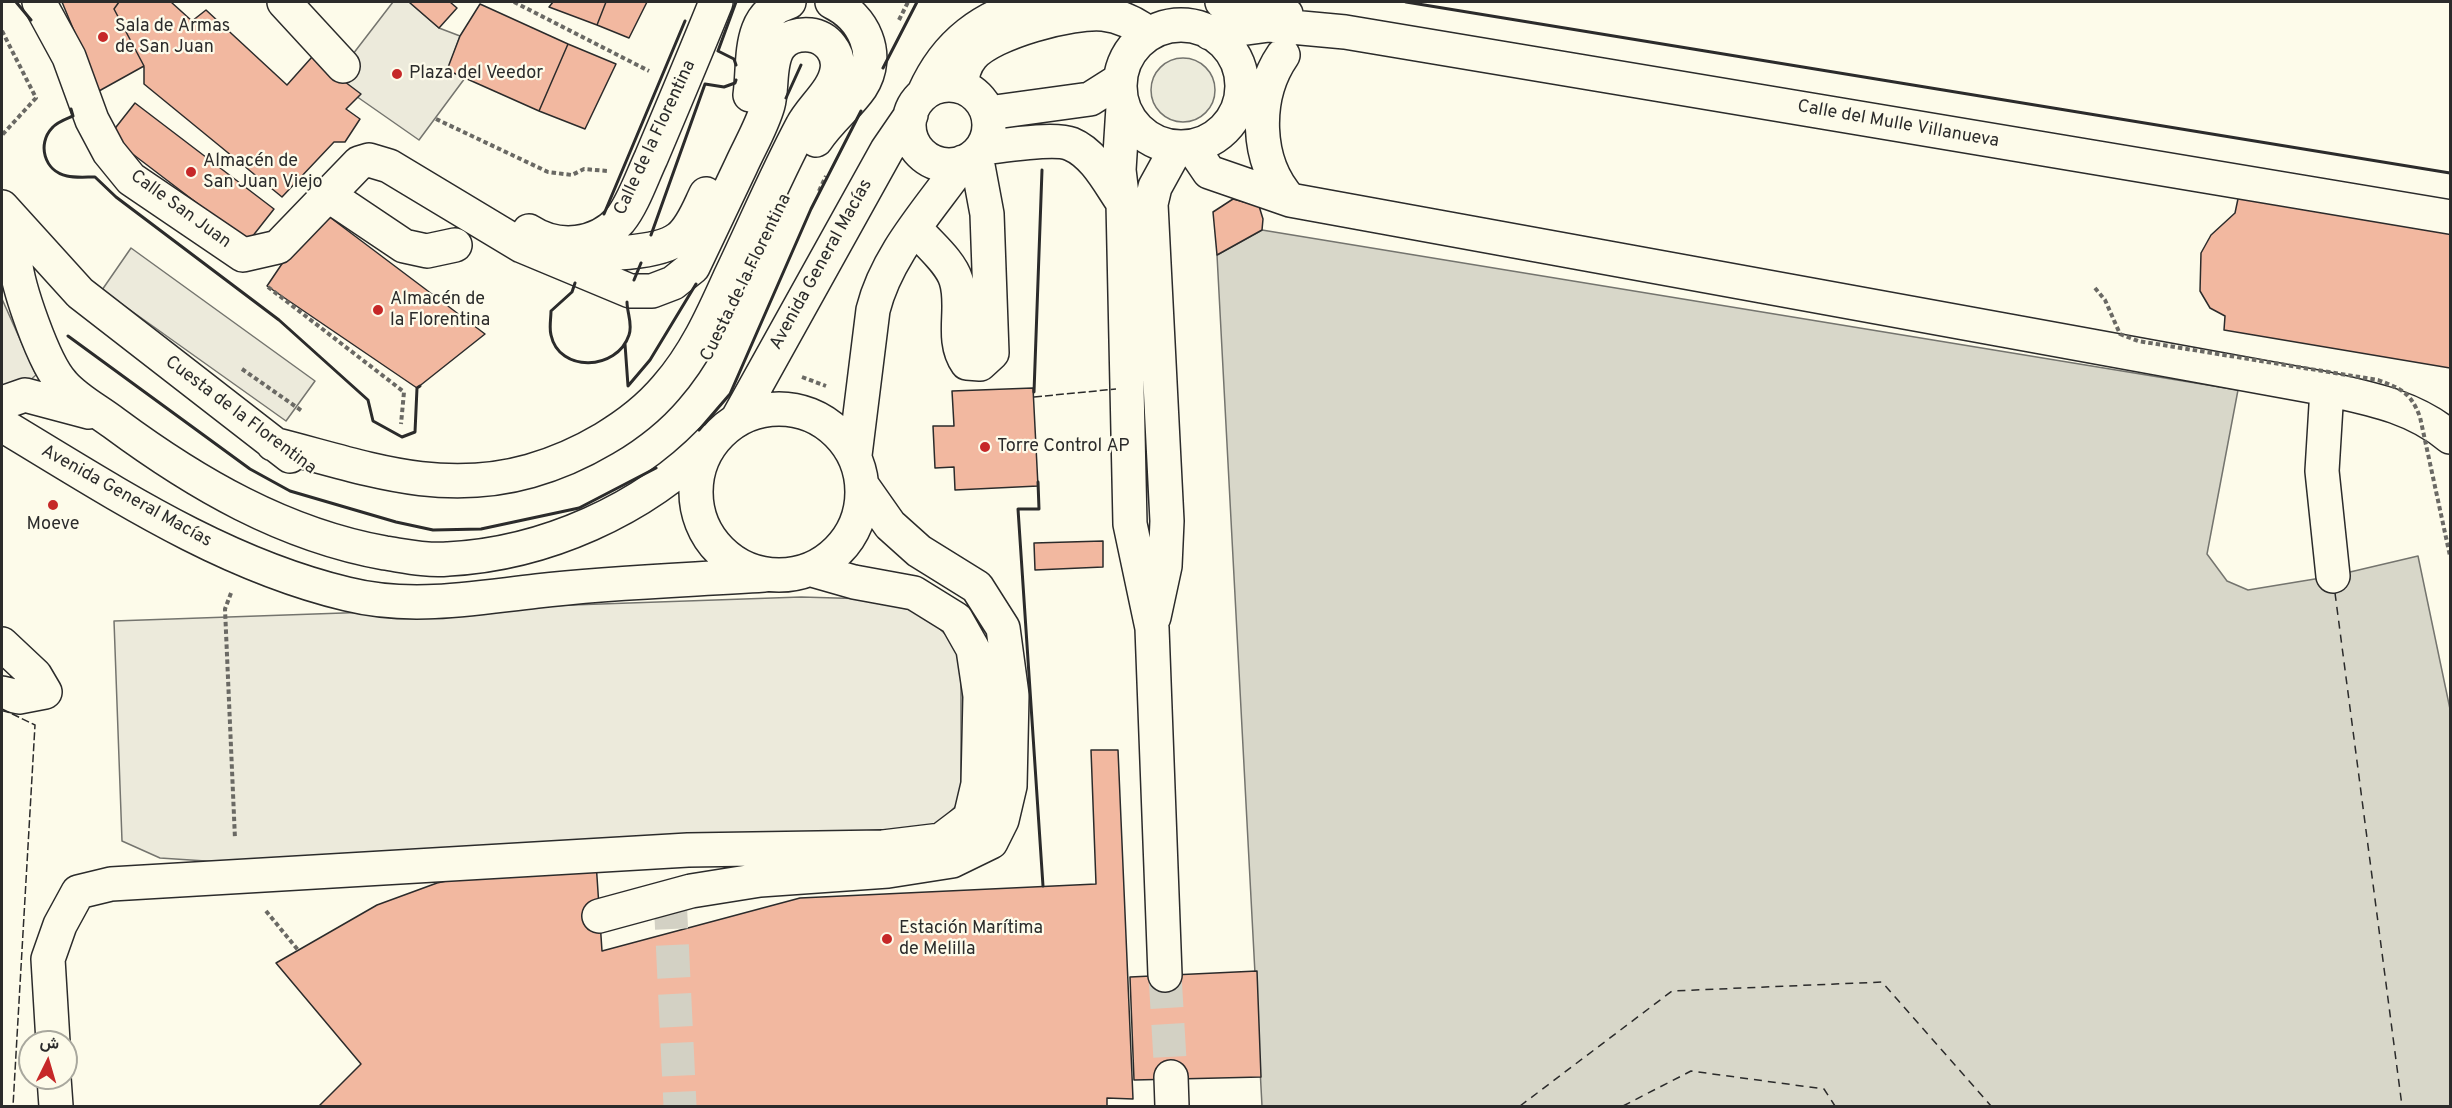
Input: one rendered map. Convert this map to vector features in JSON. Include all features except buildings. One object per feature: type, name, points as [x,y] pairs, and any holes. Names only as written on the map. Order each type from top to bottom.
[{"type":"street","name":"Calle San Juan","points":[[39,2],[69,57],[92,120],[109,152],[131,178],[243,255],[278,247],[328,195]]},
{"type":"street","points":[[284,2],[343,66]]},
{"type":"street","name":"Calle de la Florentina","points":[[381,162],[387,155],[395,152],[412,153],[533,234],[556,242],[580,243],[603,235],[621,219],[644,174],[682,88],[716,2]]},
{"type":"street","points":[[522,246],[580,254],[655,248],[680,238],[692,222],[743,116],[752,80],[753,38],[764,18],[789,2]]},
{"type":"street","name":"Cuesta de la Florentina","points":[[9,235],[273,444],[323,477],[363,491],[404,498],[446,501],[488,498],[529,489],[568,475],[638,436],[670,410],[703,369],[719,342],[810,148],[862,84],[869,64],[869,43],[861,24],[846,9],[832,2]]},
{"type":"street","points":[[1036,2],[987,12],[954,45],[941,60],[917,104],[909,126],[912,139],[927,158],[944,164],[1023,144],[1070,143],[1087,155],[1099,168],[1123,203]]},
{"type":"street","name":"Calle del Mulle Villanueva","points":[[1222,2],[1277,12],[1345,32]]},
{"type":"street","points":[[961,86],[965,65],[981,47],[1014,32],[1049,22],[1101,14],[1135,23],[1149,34]]},
{"type":"street","points":[[1122,93],[1138,130],[1150,139],[1184,147],[1215,138],[1233,120],[1239,108],[1243,83],[1236,59],[1230,49],[1210,33],[1199,28],[1173,25],[1149,34],[1129,54],[1122,93],[1119,170],[1123,203],[1130,524],[1152,628],[1165,975]]},
{"type":"street","name":"Calle del Mulle Villanueva","points":[[1210,33],[1269,25],[1345,32],[2451,217]]},
{"type":"street","name":"Calle del Mulle Villanueva","points":[[1243,83],[1301,44],[1345,32]]},
{"type":"street","points":[[273,444],[373,472],[412,479],[452,482],[492,479],[530,471],[567,457],[603,439],[635,417],[664,390],[704,334],[803,123],[834,82],[837,59],[825,40],[815,35],[802,34],[790,38],[781,45],[774,57],[771,88],[762,122],[693,267],[673,284],[652,291],[630,291],[522,246],[381,162],[358,162],[328,195],[404,246],[427,252],[455,245]]},
{"type":"street","points":[[1280,195],[1265,157],[1262,140],[1271,72],[1283,55]]},
{"type":"street","points":[[600,916],[691,891],[760,880],[888,871],[952,861],[991,842],[1002,820],[1010,786],[1012,695],[1003,628],[977,587],[911,544],[890,525],[864,488],[855,455],[873,310],[878,291],[894,258],[973,155],[990,125],[988,113],[982,101],[961,86],[949,84],[917,104]]},
{"type":"street","points":[[988,113],[1035,104],[1090,99],[1122,93]]},
{"type":"street","name":"Avenida General Macías","points":[[738,418],[887,150],[917,104]]},
{"type":"street","points":[[1233,120],[1236,142],[1280,195]]},
{"type":"street","points":[[1184,147],[1209,172],[1280,195],[2327,389],[2395,404],[2437,426],[2451,437]]},
{"type":"street","points":[[1152,628],[1165,566],[1167,521],[1151,204],[1155,187],[1184,147]]},
{"type":"street","points":[[916,229],[948,266],[956,279],[959,297],[959,352],[967,363],[980,364],[992,353],[987,214],[973,155]]},
{"type":"street","points":[[9,235],[22,296],[62,383],[107,418],[208,488],[260,513],[315,535],[357,548],[409,557],[446,560],[530,545],[618,510],[653,490],[683,468],[738,418],[770,408],[804,411],[834,428],[855,455]]},
{"type":"street","points":[[655,248],[673,284]]},
{"type":"street","points":[[2327,389],[2323,481],[2333,576]]},
{"type":"street","points":[[2,403],[25,395],[107,418]]},
{"type":"street","name":"Avenida General Macías","points":[[2,425],[182,532],[243,559],[349,595],[404,602],[443,603],[570,588],[764,575]]},
{"type":"street","points":[[711,441],[695,481],[700,523],[725,557],[764,575],[788,576],[812,570],[840,550],[858,522],[864,488]]},
{"type":"street","points":[[51,1030],[48,959],[60,926],[78,892],[111,884],[688,850],[884,847],[941,840],[970,818],[978,784],[980,696],[973,649],[956,619],[914,593],[854,582],[812,570]]},
{"type":"street","points":[[2,644],[35,675],[45,692],[19,697],[2,693]]},
{"type":"street","points":[[55,1090],[56,1107]]},
{"type":"path","points":[[514,2],[682,88]]},
{"type":"path","points":[[2,31],[36,98],[2,135]]},
{"type":"path","points":[[436,119],[548,172],[572,175],[584,168],[644,174]]},
{"type":"path","points":[[243,255],[248,271],[404,393],[401,424]]},
{"type":"path","points":[[2095,288],[2105,300],[2120,334],[2138,341],[2378,380],[2398,387],[2413,399],[2420,417],[2451,556]]},
{"type":"path","points":[[769,360],[814,382],[863,393]]},
{"type":"path","points":[[235,836],[225,609],[243,559]]},
{"type":"shaded area","name":"Plaza del Veedor","points":[[393,2],[409,2],[439,28],[460,36],[448,70],[465,78],[419,140],[333,80]]},
{"type":"shaded area","points":[[1177,58],[1189,58],[1206,67],[1213,78],[1215,90],[1213,102],[1206,113],[1189,122],[1177,122],[1165,117],[1156,108],[1151,96],[1151,84],[1156,72],[1165,63]]},
{"type":"shaded area","points":[[1262,230],[2238,390],[2207,554],[2227,581],[2248,590],[2333,576],[2418,556],[2450,709],[2450,1106],[1262,1106],[1217,255]]},
{"type":"shaded area","points":[[131,248],[315,381],[286,421],[102,290]]},
{"type":"shaded area","points":[[2,299],[36,375],[18,391],[2,387]]},
{"type":"shaded area","points":[[801,597],[871,599],[925,614],[961,650],[961,801],[928,834],[221,862],[160,858],[122,841],[114,621]]},
{"type":"ferry route","points":[[2335,593],[2402,1106]]},
{"type":"ferry route","points":[[1520,1106],[1672,991],[1882,982],[1991,1106]]},
{"type":"ferry route","points":[[1623,1106],[1691,1071],[1824,1089],[1835,1106]]},
{"type":"tunnel","points":[[670,896],[680,1106]]},
{"type":"tunnel","points":[[1165,975],[1171,1077]]},
{"type":"fence","points":[[1034,397],[1116,389]]},
{"type":"fence","points":[[2,709],[35,725],[13,1106]]},
{"type":"wall","points":[[16,2],[31,20]]},
{"type":"wall","points":[[736,2],[718,51],[734,59],[736,65]]},
{"type":"wall","points":[[883,68],[917,2]]},
{"type":"wall","points":[[1406,2],[2450,173]]},
{"type":"wall","points":[[604,214],[685,21]]},
{"type":"wall","points":[[786,98],[801,65]]},
{"type":"wall","points":[[651,235],[705,84],[724,87],[735,83],[736,80]]},
{"type":"wall","points":[[71,109],[73,116],[54,126],[47,134],[45,156],[53,169],[67,176],[95,177],[116,197],[279,320],[368,400],[373,421],[402,437],[415,432],[417,388],[420,386]]},
{"type":"wall","points":[[699,430],[730,394],[811,209],[861,111]]},
{"type":"wall","points":[[1034,392],[1042,170]]},
{"type":"wall","points":[[634,280],[641,263]]},
{"type":"wall","points":[[575,283],[572,292],[551,311],[550,329],[556,347],[565,356],[576,361],[588,363],[601,361],[613,356],[623,347],[630,331],[627,302]]},
{"type":"wall","points":[[625,344],[628,386],[650,360],[696,284]]},
{"type":"wall","points":[[68,336],[250,469],[290,491],[396,522],[433,530],[481,529],[579,508],[656,468]]},
{"type":"wall","points":[[1038,482],[1039,509],[1018,509],[1043,886]]},
{"type":"place","name":"Sala de Armas de San Juan","points":[[103,37]]},
{"type":"place","name":"Plaza del Veedor","points":[[397,74]]},
{"type":"place","name":"Almacén de San Juan Viejo","points":[[191,172]]},
{"type":"place","name":"Almacén de la Florentina","points":[[378,310]]},
{"type":"place","name":"Torre Control AP","points":[[985,447]]},
{"type":"place","name":"Moeve","points":[[53,505]]},
{"type":"place","name":"Estación Marítima de Melilla","points":[[887,939]]}]
